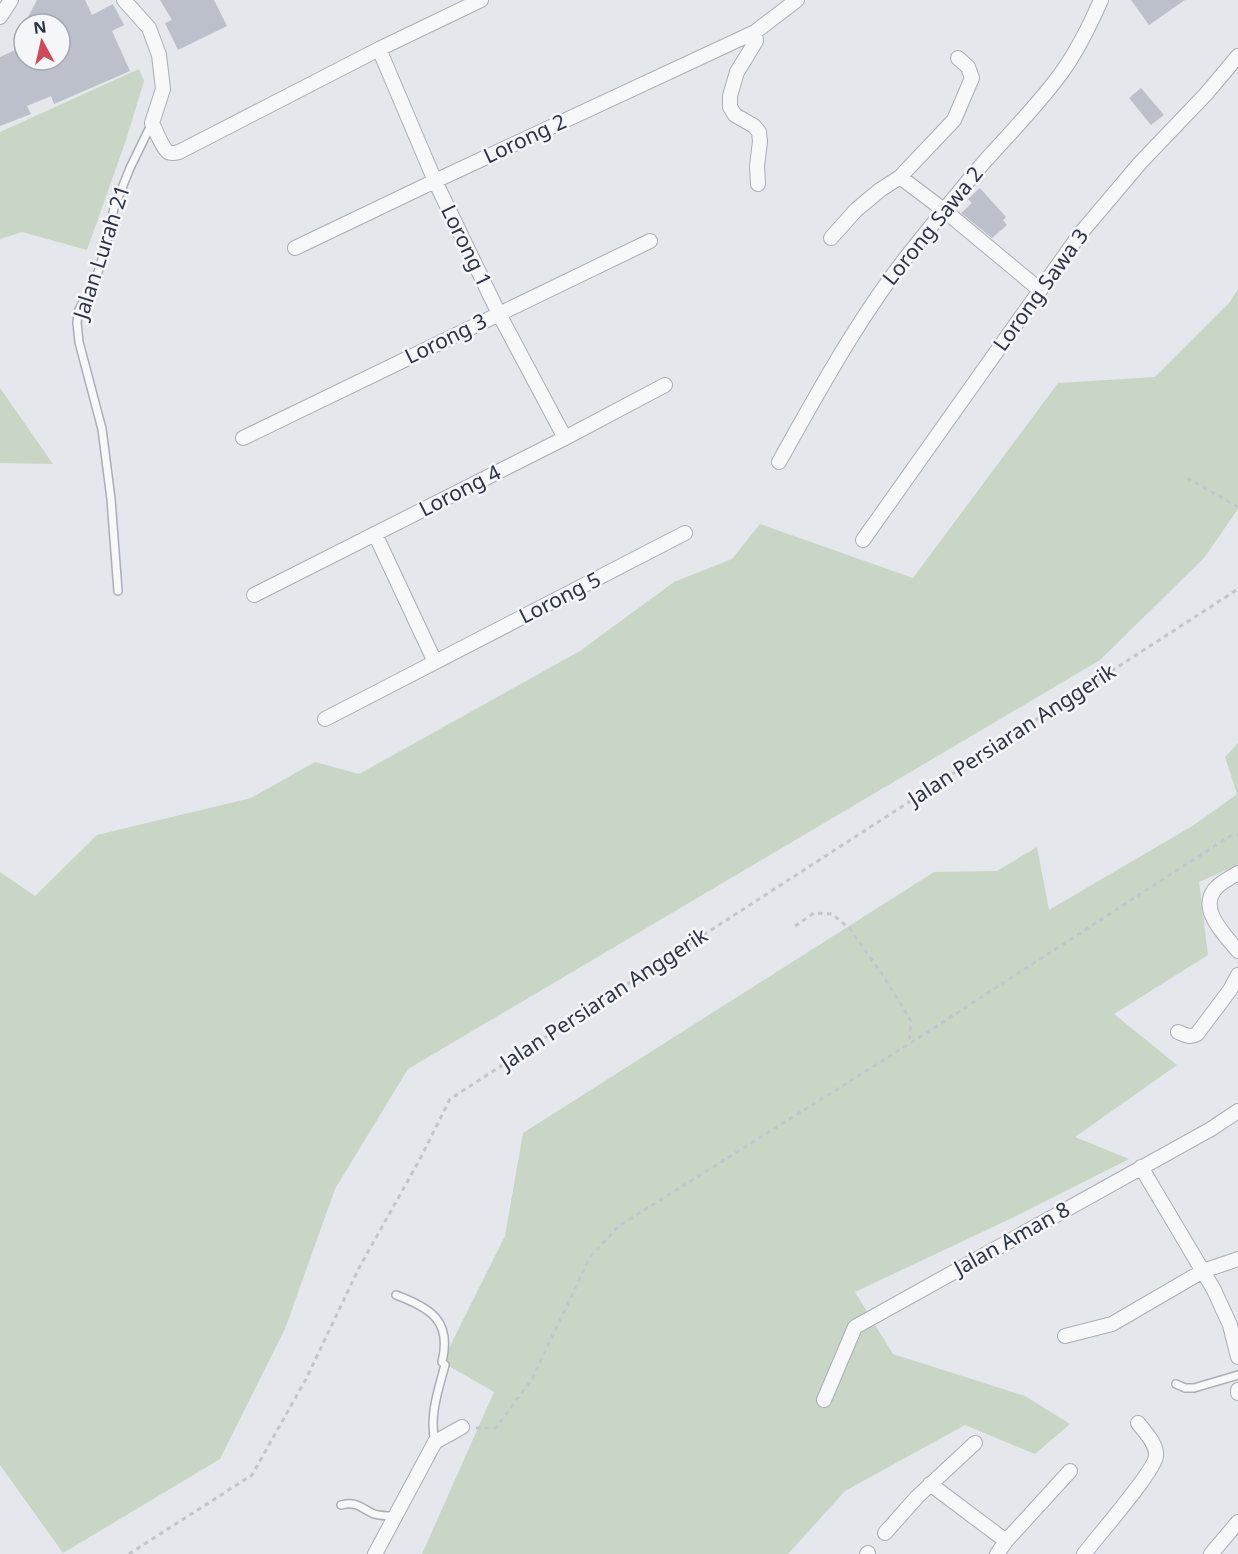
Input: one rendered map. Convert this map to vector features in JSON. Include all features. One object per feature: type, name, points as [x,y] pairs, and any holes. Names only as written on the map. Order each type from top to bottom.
[{"type":"street","points":[[0,17],[11,0]]},
{"type":"street","name":"Jalan Lurah 21","points":[[124,0],[149,28],[159,55],[163,89],[152,123]]},
{"type":"street","points":[[152,123],[169,153],[179,152],[379,49],[481,0]]},
{"type":"street","name":"Lorong 2","points":[[295,248],[735,43],[755,32],[797,0]]},
{"type":"street","name":"Lorong Sawa 2","points":[[779,462],[824,381],[873,302],[983,163],[1032,110],[1063,72],[1085,35],[1101,0]]},
{"type":"street","points":[[755,32],[756,41],[737,72],[730,96],[730,107],[735,115],[754,126],[759,132],[758,184]]},
{"type":"street","name":"Lorong 1","points":[[379,49],[435,181],[499,314],[565,438]]},
{"type":"street","name":"Lorong Sawa 3","points":[[864,540],[1087,225],[1238,56]]},
{"type":"street","points":[[831,238],[856,210],[900,177],[954,120],[972,78],[968,67],[958,58]]},
{"type":"street","points":[[900,177],[945,211],[1040,290]]},
{"type":"street","name":"Lorong 3","points":[[243,438],[650,241]]},
{"type":"street","name":"Lorong 4","points":[[254,596],[665,385]]},
{"type":"street","name":"Lorong 5","points":[[325,719],[685,533]]},
{"type":"street","points":[[375,534],[435,662]]},
{"type":"street","points":[[1236,942],[1217,926],[1212,914],[1210,898],[1218,886],[1238,873]]},
{"type":"street","points":[[1178,1032],[1188,1036],[1197,1034],[1230,990],[1238,975]]},
{"type":"street","name":"Jalan Aman 8","points":[[824,1400],[855,1328],[1211,1129],[1238,1111]]},
{"type":"street","points":[[1141,1167],[1214,1290],[1230,1325],[1238,1357]]},
{"type":"street","points":[[1065,1336],[1112,1324],[1203,1271],[1238,1259]]},
{"type":"street","points":[[1083,1554],[1126,1502],[1156,1458],[1152,1443],[1138,1423]]},
{"type":"street","points":[[375,1554],[435,1442],[462,1428]]},
{"type":"street","points":[[885,1533],[930,1484],[975,1443]]},
{"type":"street","points":[[997,1554],[1006,1541],[1070,1471]]},
{"type":"street","points":[[930,1484],[1006,1541]]},
{"type":"street","points":[[1211,1554],[1238,1522]]},
{"type":"lane","name":"Jalan Lurah 21","points":[[118,591],[111,499],[102,429],[79,342],[77,323],[78,312],[92,291],[105,250],[114,208],[152,123]]},
{"type":"lane","points":[[396,1295],[428,1309],[441,1323],[444,1333],[445,1350],[442,1362],[445,1365],[432,1419],[435,1442]]},
{"type":"lane","points":[[1176,1384],[1185,1388],[1194,1388],[1238,1375]]},
{"type":"lane","points":[[341,1504],[357,1504],[376,1515],[396,1516]]},
{"type":"path","points":[[1187,478],[1238,507]]},
{"type":"path","name":"Jalan Persiaran Anggerik","points":[[129,1554],[252,1475],[306,1379],[359,1268],[420,1159],[450,1099],[1238,589]]},
{"type":"path","points":[[462,1428],[496,1428],[532,1379],[590,1257],[619,1226],[909,1044],[1230,836],[1238,835]]},
{"type":"path","points":[[795,926],[814,913],[832,914],[850,928],[911,1021],[909,1044]]},
{"type":"green space","points":[[139,69],[144,81],[87,250],[22,232],[0,239],[0,132]]},
{"type":"green space","points":[[1238,289],[1238,509],[1204,558],[1100,660],[408,1069],[335,1189],[285,1329],[220,1459],[63,1553],[0,1465],[0,872],[35,896],[97,835],[251,798],[315,762],[359,774],[580,651],[674,582],[732,559],[760,524],[913,578],[1058,383],[1155,377],[1229,303]]},
{"type":"green space","points":[[0,388],[53,464],[0,463]]},
{"type":"green space","points":[[1238,743],[1238,865],[1199,882],[1208,955],[1114,1014],[1177,1065],[1075,1137],[1129,1159],[1014,1217],[855,1292],[893,1354],[1025,1396],[1070,1424],[1035,1454],[965,1425],[845,1491],[788,1554],[422,1554],[494,1392],[442,1362],[505,1236],[523,1133],[934,872],[997,871],[1037,847],[1049,910],[1194,825],[1237,794],[1225,757]]},
{"type":"building","points":[[37,0],[85,0],[92,15],[113,4],[124,25],[112,31],[130,71],[54,104],[51,96],[27,106],[31,114],[0,126],[0,57],[12,52],[12,72],[72,72],[72,12],[31,12]]},
{"type":"building","points":[[160,0],[214,0],[227,26],[178,50],[165,23],[172,20]]},
{"type":"building","points":[[1131,0],[1185,0],[1149,25]]},
{"type":"building","points":[[1141,88],[1164,115],[1151,125],[1129,98]]},
{"type":"building","points":[[980,188],[1006,217],[1003,220],[1007,225],[992,238],[961,213],[972,203],[968,199]]}]
